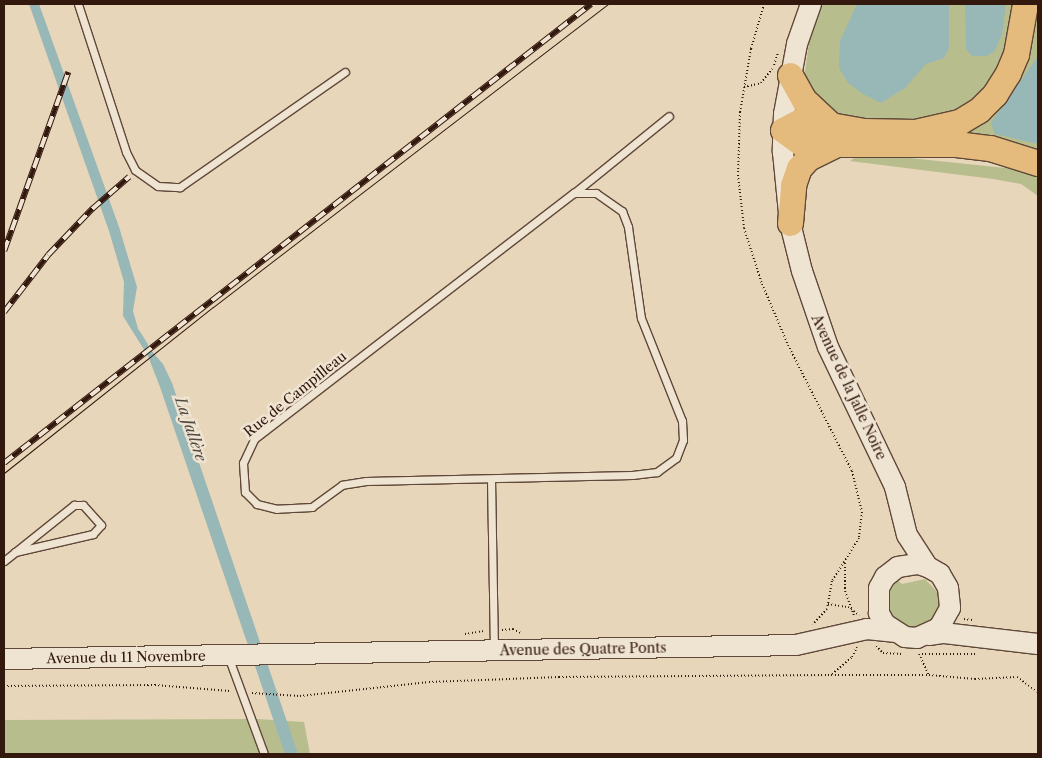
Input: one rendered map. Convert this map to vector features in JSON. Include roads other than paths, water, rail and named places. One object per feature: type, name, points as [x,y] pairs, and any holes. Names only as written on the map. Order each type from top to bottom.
[{"type":"highway","points":[[790,223],[793,186],[799,168],[834,133],[864,131],[915,132],[937,129],[972,114],[995,94],[1008,73],[1016,54],[1025,4]]},
{"type":"highway","points":[[790,75],[804,100],[834,133]]},
{"type":"highway","points":[[783,130],[802,120],[834,133],[990,148],[1038,163]]},
{"type":"main road","name":"Avenue de la Jalle Noire","points":[[811,4],[790,75],[783,130],[790,223],[822,330],[895,487],[907,535]]},
{"type":"main road","points":[[907,535],[928,567],[943,578],[961,621],[981,640]]},
{"type":"main road","points":[[832,637],[867,614],[884,580],[900,557],[907,535]]},
{"type":"main road","points":[[928,567],[908,564],[884,580],[878,613],[894,632],[917,638],[944,633],[981,640],[1038,644]]},
{"type":"main road","points":[[929,635],[946,619],[950,597]]},
{"type":"main road","name":"Avenue des Quatre Ponts","points":[[248,654],[796,645],[866,630],[894,632]]},
{"type":"main road","name":"Avenue du 11 Novembre","points":[[4,659],[248,654]]},
{"type":"lane","points":[[78,4],[126,152],[135,170],[143,179],[158,186],[180,187],[345,72]]},
{"type":"lane","name":"Rue de Campilleau","points":[[574,193],[596,193],[622,211],[628,227],[641,318],[682,421],[683,440],[676,458],[658,472],[491,479],[366,481],[342,485],[312,507],[277,509],[257,504],[245,492],[243,476],[246,455],[254,439],[574,193],[669,116]]},
{"type":"lane","points":[[491,479],[494,650]]},
{"type":"lane","points":[[4,561],[15,552],[74,505],[83,505],[100,525],[93,534],[15,552]]},
{"type":"lane","points":[[228,655],[245,692],[264,754]]},
{"type":"water","points":[[29,4],[39,4],[119,227],[137,287],[133,311],[141,339],[163,364],[172,383],[298,754],[285,754],[160,387],[148,356],[123,316],[124,282],[109,231]]},
{"type":"water","points":[[857,4],[949,4],[949,48],[944,58],[926,64],[905,88],[881,103],[863,94],[848,83],[839,68],[840,41]]},
{"type":"water","points":[[965,4],[1006,4],[1002,34],[995,51],[987,56],[972,56],[966,49]]},
{"type":"water","points":[[1038,56],[1038,144],[995,134],[991,123]]},
{"type":"waterway","name":"La Jallère","points":[[138,332],[146,345]]},
{"type":"tram line","points":[[4,473],[213,307],[608,4]]},
{"type":"railway","points":[[4,463],[591,4]]},
{"type":"railway","points":[[4,251],[68,72]]},
{"type":"railway","points":[[4,312],[48,255],[92,209],[129,177]]}]
